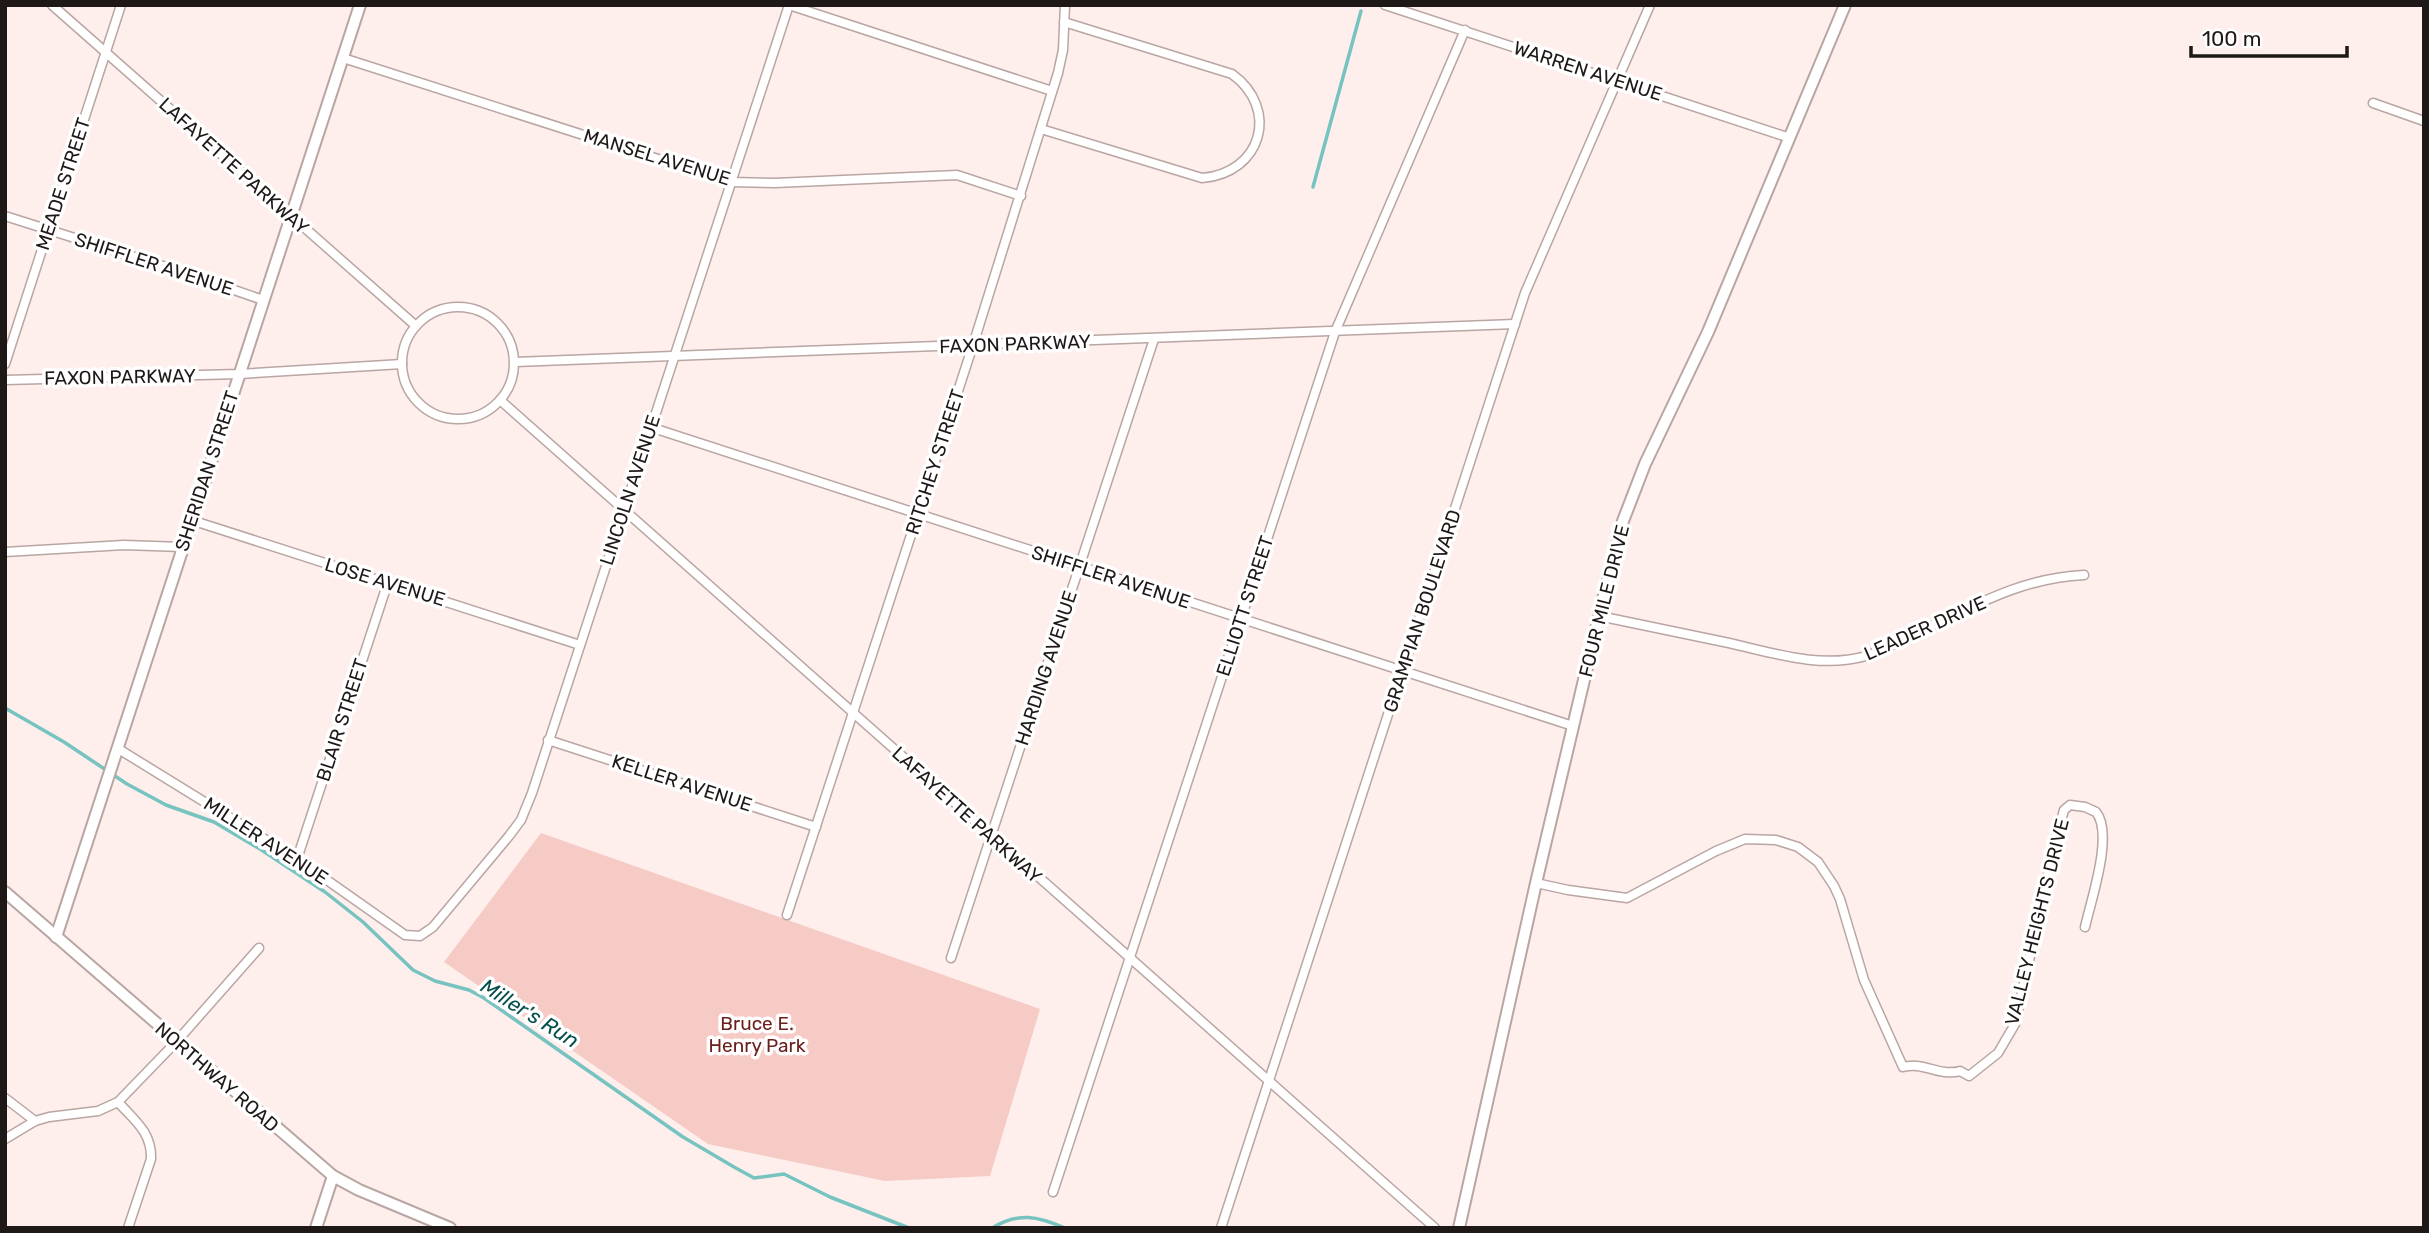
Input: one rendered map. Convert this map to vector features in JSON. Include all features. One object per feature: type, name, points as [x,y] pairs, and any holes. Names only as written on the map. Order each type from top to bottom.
[{"type":"street","name":"LAFAYETTE PARKWAY","points":[[52,5],[416,326]]},
{"type":"street","name":"MEADE STREET","points":[[5,364],[121,5]]},
{"type":"street","name":"SHERIDAN STREET","points":[[56,937],[360,5]]},
{"type":"street","points":[[789,5],[1052,91]]},
{"type":"street","name":"LINCOLN AVENUE","points":[[412,936],[426,933],[433,927],[521,820],[789,5]]},
{"type":"street","name":"RITCHEY STREET","points":[[787,915],[1021,196],[1061,63],[1065,5]]},
{"type":"street","name":"WARREN AVENUE","points":[[1385,5],[1790,138]]},
{"type":"street","name":"GRAMPIAN BOULEVARD","points":[[1221,1228],[1515,324],[1534,270],[1650,5]]},
{"type":"street","name":"FOUR MILE DRIVE","points":[[1459,1228],[1536,883],[1623,521],[1636,486],[1708,332],[1845,5]]},
{"type":"street","points":[[1041,129],[1202,178],[1228,173],[1240,165],[1251,152],[1258,135],[1260,122],[1255,100],[1242,82],[1232,74],[1064,22]]},
{"type":"street","name":"ELLIOTT STREET","points":[[1054,1192],[1335,332],[1465,30]]},
{"type":"street","name":"MANSEL AVENUE","points":[[343,58],[730,182],[775,183],[957,176],[1021,196]]},
{"type":"street","points":[[2373,103],[2424,121]]},
{"type":"street","name":"SHIFFLER AVENUE","points":[[5,216],[262,300]]},
{"type":"street","points":[[447,309],[469,309],[482,313],[503,329],[510,341],[515,362],[512,379],[500,400],[482,414],[461,419],[438,416],[419,404],[406,386],[401,363],[404,348],[416,326],[426,317],[447,309]]},
{"type":"street","name":"FAXON PARKWAY","points":[[515,362],[1515,324]]},
{"type":"street","name":"HARDING AVENUE","points":[[951,958],[1154,339]]},
{"type":"street","name":"FAXON PARKWAY","points":[[5,380],[239,374],[401,363]]},
{"type":"street","name":"LAFAYETTE PARKWAY","points":[[500,400],[1435,1228]]},
{"type":"street","name":"SHIFFLER AVENUE","points":[[650,427],[1573,726]]},
{"type":"street","name":"LOSE AVENUE","points":[[191,520],[580,645]]},
{"type":"street","points":[[5,552],[124,545],[182,547]]},
{"type":"street","name":"LEADER DRIVE","points":[[1599,616],[1791,657],[1831,661],[1852,659],[1878,651],[2026,583],[2045,578],[2084,575]]},
{"type":"street","name":"BLAIR STREET","points":[[297,859],[388,582]]},
{"type":"street","name":"KELLER AVENUE","points":[[548,740],[816,827]]},
{"type":"street","name":"MILLER AVENUE","points":[[117,748],[297,859],[394,928],[412,936]]},
{"type":"street","name":"VALLEY HEIGHTS DRIVE","points":[[1536,883],[1627,898],[1716,851],[1745,839],[1776,840],[1798,847],[1818,862],[1834,886],[1864,980],[1903,1067],[1916,1064],[1938,1073],[1960,1071],[1969,1076],[1998,1053],[2015,1024],[2055,843],[2064,810],[2070,805],[2096,812],[2103,827],[2103,849],[2085,927]]},
{"type":"street","name":"NORTHWAY ROAD","points":[[5,892],[333,1177],[450,1228]]},
{"type":"street","points":[[5,1139],[35,1121],[98,1111],[118,1101],[177,1041],[259,948]]},
{"type":"street","points":[[5,1098],[35,1121]]},
{"type":"street","points":[[118,1101],[148,1135],[152,1148],[128,1228]]},
{"type":"street","points":[[316,1228],[333,1177]]},
{"type":"green space","name":"Bruce E. Henry Park","points":[[541,833],[1040,1009],[990,1176],[885,1181],[708,1144],[444,962]]},
{"type":"waterway","points":[[1313,187],[1361,11]]},
{"type":"waterway","name":"Miller's Run","points":[[5,708],[64,742],[127,784],[166,805],[214,822],[260,849],[325,892],[363,922],[413,970],[435,981],[469,990],[484,998],[683,1137],[734,1167],[754,1178],[784,1174],[830,1197],[909,1228]]},
{"type":"waterway","name":"Miller's Run","points":[[992,1228],[1020,1218],[1037,1219],[1065,1228]]}]
